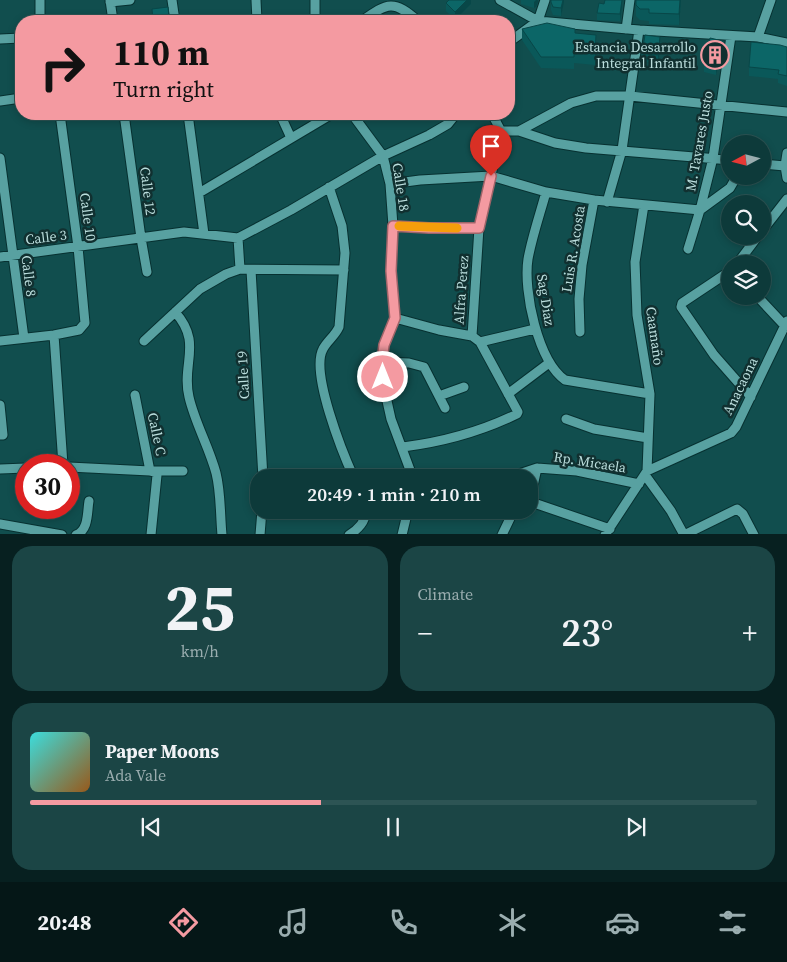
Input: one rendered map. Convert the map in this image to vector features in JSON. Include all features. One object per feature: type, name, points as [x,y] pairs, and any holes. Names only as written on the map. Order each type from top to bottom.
[{"type":"street","points":[[40,0],[40,15]]},
{"type":"street","points":[[111,15],[110,1],[130,0]]},
{"type":"street","points":[[172,0],[174,15]]},
{"type":"street","points":[[256,0],[257,15]]},
{"type":"street","points":[[315,0],[315,15]]},
{"type":"street","points":[[500,0],[538,21],[626,29],[758,37],[787,43]]},
{"type":"street","points":[[515,38],[538,21],[545,0]]},
{"type":"street","points":[[626,29],[630,0]]},
{"type":"street","points":[[758,37],[771,0]]},
{"type":"street","points":[[371,15],[381,8],[393,4],[405,8],[412,15]]},
{"type":"street","points":[[608,202],[622,150],[640,30]]},
{"type":"street","name":"M. Tavares Justo","points":[[688,249],[713,158],[731,36]]},
{"type":"street","points":[[0,39],[15,38]]},
{"type":"street","points":[[518,131],[571,103],[596,96],[630,96],[787,112]]},
{"type":"street","points":[[0,101],[15,99]]},
{"type":"street","name":"Calle 10","points":[[54,335],[79,330],[85,323],[78,247],[61,120]]},
{"type":"street","name":"Calle 12","points":[[125,120],[147,272]]},
{"type":"street","points":[[189,120],[204,234]]},
{"type":"street","points":[[283,120],[291,138]]},
{"type":"street","points":[[199,193],[322,120]]},
{"type":"street","name":"Calle 18","points":[[356,120],[382,156],[390,184],[393,226],[391,271],[395,318],[384,345],[382,362],[384,392],[391,419],[410,469]]},
{"type":"street","points":[[240,269],[238,238],[329,188],[382,156],[429,135],[448,124],[451,120]]},
{"type":"street","points":[[495,120],[501,131],[518,131],[555,143],[586,148],[721,159]]},
{"type":"street","name":"Alfra Perez","points":[[402,448],[470,434],[517,414],[517,410],[480,342],[472,336],[479,228],[501,131]]},
{"type":"street","points":[[787,153],[785,166],[787,178]]},
{"type":"street","name":"Calle 8","points":[[0,158],[24,338]]},
{"type":"street","points":[[771,165],[785,166]]},
{"type":"street","points":[[390,184],[420,180],[491,176],[546,192],[594,200],[700,210],[732,185]]},
{"type":"street","points":[[329,188],[342,226],[346,253],[339,327],[335,336],[323,348],[320,358],[324,394],[333,426],[350,469]]},
{"type":"street","name":"Sag Diaz","points":[[546,192],[528,259],[528,284],[535,329],[549,363],[557,374],[565,380],[650,394]]},
{"type":"street","points":[[771,219],[787,199]]},
{"type":"street","name":"Luis R. Acosta","points":[[580,332],[579,299],[582,265],[594,200]]},
{"type":"street","name":"Caamaño","points":[[644,205],[635,262],[637,315],[650,394],[646,473]]},
{"type":"street","points":[[393,226],[479,228]]},
{"type":"street","name":"Calle 3","points":[[0,257],[184,232],[238,238]]},
{"type":"street","points":[[144,341],[200,289],[226,274],[240,269],[344,270]]},
{"type":"street","name":"Calle 19","points":[[251,270],[262,469]]},
{"type":"street","points":[[721,277],[682,304],[683,311],[714,355],[751,397]]},
{"type":"street","points":[[766,305],[786,324]]},
{"type":"street","points":[[175,312],[188,329],[190,340],[187,387],[217,476],[222,534]]},
{"type":"street","points":[[395,318],[439,330],[472,336]]},
{"type":"street","name":"Anacaona","points":[[646,473],[731,433],[736,427],[786,324]]},
{"type":"street","points":[[480,342],[535,329]]},
{"type":"street","points":[[0,341],[54,335],[62,454]]},
{"type":"street","points":[[382,362],[417,364],[424,367],[445,408]]},
{"type":"street","points":[[508,394],[549,363]]},
{"type":"street","points":[[439,396],[464,387]]},
{"type":"street","name":"Calle C","points":[[135,394],[150,471],[155,472],[157,475],[151,534]]},
{"type":"street","points":[[0,405],[2,435]]},
{"type":"street","points":[[566,418],[594,429],[648,438]]},
{"type":"street","points":[[0,468],[15,468]]},
{"type":"street","points":[[80,468],[150,471],[183,470]]},
{"type":"street","points":[[537,468],[531,495],[534,503],[607,532],[646,473],[684,534],[737,509],[741,511],[754,534]]},
{"type":"street","name":"Rp. Micaela","points":[[534,469],[577,471],[639,484]]},
{"type":"street","points":[[76,534],[83,531],[85,527],[89,501]]},
{"type":"street","points":[[260,534],[261,519]]},
{"type":"street","points":[[349,534],[364,519]]},
{"type":"street","points":[[402,534],[406,519]]},
{"type":"street","points":[[502,534],[510,519]]},
{"type":"street","points":[[0,524],[62,534]]},
{"type":"building","points":[[449,0],[467,0],[455,12],[446,3]]},
{"type":"building","points":[[551,0],[563,0],[561,8],[553,7]]},
{"type":"building","points":[[605,0],[622,0],[620,14],[597,13],[599,3],[604,4]]},
{"type":"building","points":[[636,0],[680,0],[679,14],[649,13],[649,9],[640,9],[636,5]]},
{"type":"building","points":[[168,7],[169,15],[153,15],[152,9]]},
{"type":"building","points":[[547,23],[575,29],[575,33],[596,35],[595,54],[574,52],[574,57],[541,57],[522,29]]},
{"type":"building","points":[[645,35],[660,37],[658,55],[642,53]]},
{"type":"building","points":[[710,38],[723,41],[716,67],[704,64]]},
{"type":"building","points":[[751,42],[787,47],[787,76],[778,74],[779,70],[749,67]]},
{"type":"slow traffic","points":[[399,226],[457,228]]},
{"type":"place","name":"Estancia Desarrollo Integral Infantil","points":[[715,55]]},
{"type":"route","points":[[383,377],[384,345],[395,318],[391,271],[393,226],[479,228],[491,176]]}]
